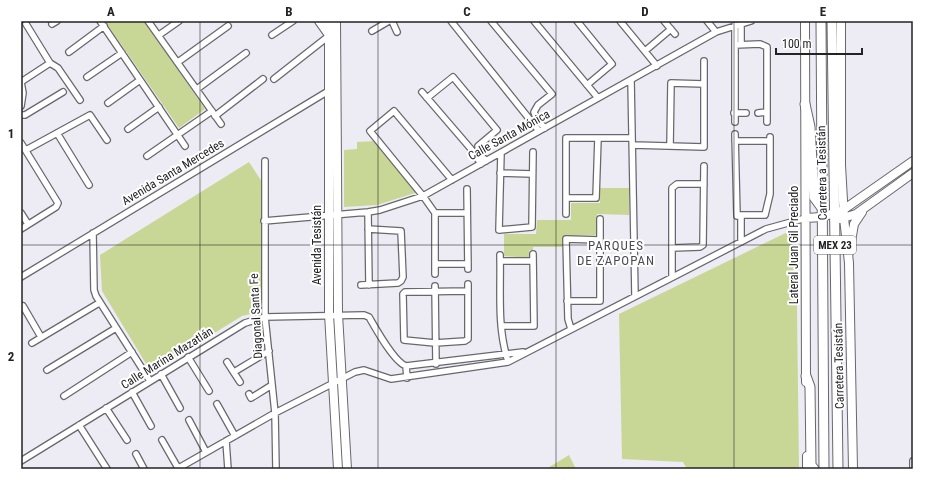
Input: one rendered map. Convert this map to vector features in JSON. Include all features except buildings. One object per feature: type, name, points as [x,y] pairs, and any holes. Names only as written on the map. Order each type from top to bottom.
[{"type":"main road","name":"Carretera a Tesistán","points":[[820,21],[824,469]]},
{"type":"main road","name":"Carretera a Tesistán","points":[[832,21],[839,216],[838,469]]},
{"type":"main road","points":[[805,104],[810,128],[814,197],[822,215]]},
{"type":"main road","points":[[806,376],[810,387],[811,465],[814,469]]},
{"type":"street","points":[[100,21],[185,146]]},
{"type":"street","points":[[148,21],[221,124]]},
{"type":"street","points":[[159,36],[179,21]]},
{"type":"street","points":[[272,36],[293,21]]},
{"type":"street","points":[[274,79],[333,33],[319,21]]},
{"type":"street","name":"Avenida Tesistán","points":[[331,21],[333,33],[338,215],[338,314],[347,469]]},
{"type":"street","points":[[372,31],[391,21],[397,32]]},
{"type":"street","points":[[450,21],[538,131]]},
{"type":"street","points":[[491,21],[552,94],[538,105],[534,112],[537,120],[545,128]]},
{"type":"street","points":[[534,21],[598,98]]},
{"type":"street","points":[[577,21],[612,64],[587,85]]},
{"type":"street","points":[[620,21],[657,66]]},
{"type":"street","points":[[664,21],[675,34]]},
{"type":"street","points":[[707,21],[716,32]]},
{"type":"street","name":"Calle Santa Mónica","points":[[264,221],[368,212],[380,210],[423,196],[716,32],[750,21]]},
{"type":"street","name":"Lateral Juan Gil Preciado","points":[[805,21],[803,220],[807,469]]},
{"type":"street","points":[[820,21],[840,21],[839,216],[848,261]]},
{"type":"street","points":[[735,122],[734,113],[738,44],[741,23]]},
{"type":"street","points":[[26,24],[50,63],[58,68],[80,100]]},
{"type":"street","points":[[735,25],[738,44]]},
{"type":"street","points":[[69,52],[104,26]]},
{"type":"street","points":[[178,62],[228,26]]},
{"type":"street","points":[[645,51],[671,30]]},
{"type":"street","name":"Avenida Tesistán","points":[[333,33],[337,45],[329,216],[329,314],[338,469]]},
{"type":"street","points":[[738,44],[760,44],[767,47],[767,122]]},
{"type":"street","points":[[87,77],[122,53]]},
{"type":"street","points":[[197,89],[246,53]]},
{"type":"street","points":[[633,145],[704,147],[704,61]]},
{"type":"street","points":[[22,104],[21,82],[50,63]]},
{"type":"street","points":[[428,98],[452,77],[497,130],[478,146],[483,162]]},
{"type":"street","points":[[147,156],[178,135],[214,114],[263,79]]},
{"type":"street","points":[[108,103],[140,80]]},
{"type":"street","points":[[631,80],[635,296]]},
{"type":"street","points":[[670,146],[671,82],[704,84]]},
{"type":"street","name":"Avenida Santa Mercedes","points":[[21,277],[334,88]]},
{"type":"street","points":[[21,115],[25,115],[63,92]]},
{"type":"street","points":[[422,92],[483,162]]},
{"type":"street","points":[[128,129],[159,107]]},
{"type":"street","points":[[435,274],[435,213],[370,131],[394,111],[452,180]]},
{"type":"street","points":[[758,112],[767,112]]},
{"type":"street","points":[[734,113],[746,113]]},
{"type":"street","points":[[26,150],[90,115],[107,140]]},
{"type":"street","points":[[57,133],[89,185]]},
{"type":"street","points":[[734,141],[770,139],[770,194],[765,215],[737,216],[734,141],[735,134]]},
{"type":"street","points":[[566,214],[566,138],[632,138]]},
{"type":"street","points":[[566,198],[596,198],[598,138]]},
{"type":"street","points":[[21,143],[56,199],[56,207],[21,229]]},
{"type":"street","points":[[501,153],[499,230],[532,227],[533,152]]},
{"type":"street","name":"Diagonal Santa Fe","points":[[265,161],[265,317],[275,413],[276,469]]},
{"type":"street","points":[[839,216],[912,165]]},
{"type":"street","points":[[672,248],[700,247],[703,245],[704,166]]},
{"type":"street","points":[[500,172],[532,174]]},
{"type":"street","points":[[162,440],[177,469],[275,413],[355,372],[364,370],[391,380],[508,362],[766,229],[822,215],[851,217],[913,173]]},
{"type":"street","points":[[672,277],[673,186],[677,184],[704,184]]},
{"type":"street","points":[[435,264],[468,266],[467,189]]},
{"type":"street","points":[[848,261],[854,224],[864,209]]},
{"type":"street","points":[[368,212],[369,284]]},
{"type":"street","points":[[21,213],[28,224]]},
{"type":"street","points":[[435,213],[467,213]]},
{"type":"street","points":[[741,215],[741,242]]},
{"type":"street","points":[[567,301],[600,300],[600,219]]},
{"type":"street","points":[[361,285],[398,283],[401,281],[403,270],[401,231],[368,228]]},
{"type":"street","points":[[93,233],[94,290],[99,303],[150,381]]},
{"type":"street","points":[[570,329],[567,301],[566,239],[600,240]]},
{"type":"street","points":[[501,326],[534,326],[533,254]]},
{"type":"street","points":[[508,362],[501,326],[500,258],[533,261]]},
{"type":"street","name":"Carretera Tesistán","points":[[848,261],[853,469]]},
{"type":"street","points":[[468,284],[468,291],[468,339],[465,341],[435,342],[408,342],[404,340],[403,294],[408,291],[435,288],[468,291]]},
{"type":"street","points":[[435,288],[436,364]]},
{"type":"street","points":[[32,343],[99,303]]},
{"type":"street","points":[[23,306],[41,337]]},
{"type":"street","name":"Calle Marina Mazatlán","points":[[21,461],[245,323],[265,317],[359,314],[369,318],[401,365],[406,366]]},
{"type":"street","points":[[47,370],[116,328]]},
{"type":"street","points":[[234,372],[269,351]]},
{"type":"street","points":[[406,378],[406,366],[436,364],[529,351]]},
{"type":"street","points":[[64,396],[132,352]]},
{"type":"street","points":[[188,357],[209,391]]},
{"type":"street","points":[[227,362],[240,382]]},
{"type":"street","points":[[162,374],[180,408]]},
{"type":"street","points":[[249,394],[251,398],[272,385]]},
{"type":"street","points":[[132,392],[152,426]]},
{"type":"street","points":[[217,404],[235,436]]},
{"type":"street","points":[[106,408],[127,440]]},
{"type":"street","points":[[189,420],[206,452]]},
{"type":"street","points":[[79,425],[107,469]]},
{"type":"street","points":[[226,441],[228,469]]},
{"type":"street","points":[[136,454],[144,469]]},
{"type":"street","points":[[913,461],[913,469]]},
{"type":"green space","points":[[105,21],[144,21],[205,109],[179,128]]},
{"type":"green space","points":[[375,141],[418,192],[377,205],[344,207],[344,150],[357,149],[357,142]]},
{"type":"green space","points":[[249,162],[262,182],[263,311],[242,316],[151,372],[102,291],[100,255]]},
{"type":"green space","points":[[600,188],[629,188],[629,215],[597,214],[596,235],[563,236],[562,247],[533,247],[533,250],[529,250],[530,258],[504,256],[504,234],[536,234],[537,220],[571,220],[571,203],[600,203]]},
{"type":"green space","points":[[796,228],[799,469],[687,469],[683,462],[622,459],[619,314]]},
{"type":"green space","points":[[569,455],[576,469],[546,469]]},
{"type":"district","name":"PARQUES DE ZAPOPAN","points":[[616,252]]}]
